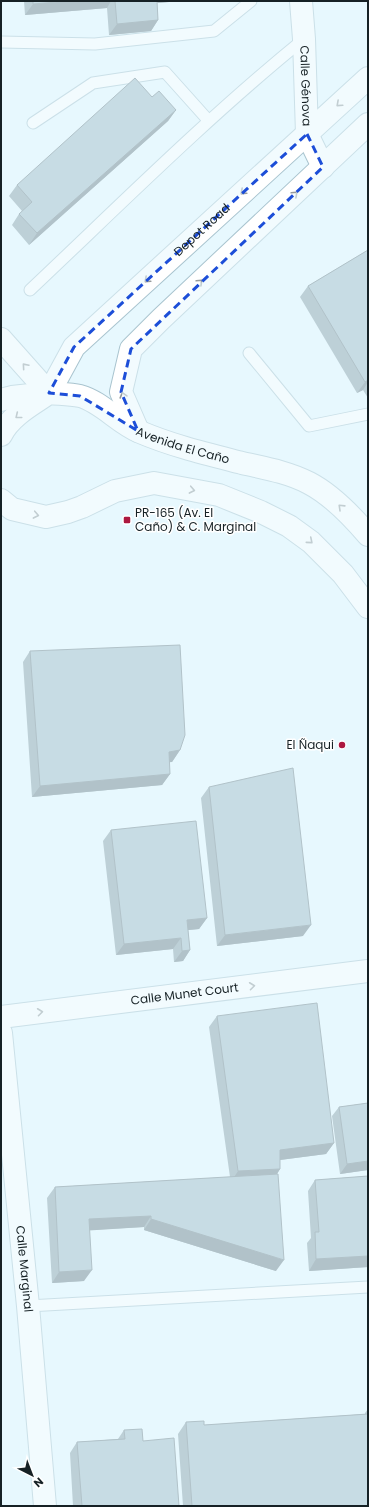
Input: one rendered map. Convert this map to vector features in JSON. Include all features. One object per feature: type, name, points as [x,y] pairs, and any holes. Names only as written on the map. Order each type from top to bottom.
[{"type":"main road","name":"Calle Génova","points":[[301,1],[304,39],[307,134],[323,167]]},
{"type":"main road","name":"Depot Road","points":[[49,393],[74,347],[368,78]]},
{"type":"main road","points":[[138,431],[120,392],[131,349],[167,313],[368,124]]},
{"type":"main road","points":[[1,339],[49,393],[16,417],[3,430],[1,435]]},
{"type":"main road","name":"Avenida El Caño","points":[[1,400],[12,397],[49,393],[80,396],[97,404],[122,422],[138,431],[181,448],[289,474],[309,483],[330,496],[358,523],[368,535]]},
{"type":"main road","points":[[1,500],[12,509],[46,517],[82,507],[115,491],[154,483],[219,495],[261,512],[289,526],[311,542],[343,574],[368,607]]},
{"type":"main road","name":"Calle Munet Court","points":[[1,1016],[368,971]]},
{"type":"main road","name":"Calle Marginal","points":[[1,1032],[28,1306],[45,1506]]},
{"type":"lane","points":[[1,42],[95,44],[214,31],[251,1]]},
{"type":"lane","points":[[30,290],[208,120],[263,72],[304,39]]},
{"type":"lane","points":[[33,124],[93,83],[165,72],[208,120]]},
{"type":"lane","points":[[249,353],[309,426],[368,414]]},
{"type":"lane","points":[[28,1306],[368,1287]]},
{"type":"highlighted area","points":[[307,134],[323,167],[131,349],[121,392],[138,431],[80,396],[49,393],[74,347]]},
{"type":"building","points":[[33,1],[69,1],[33,4]]},
{"type":"building","points":[[115,1],[157,1],[158,20],[117,24]]},
{"type":"building","points":[[135,78],[152,97],[159,91],[176,110],[37,233],[19,214],[32,202],[17,185]]},
{"type":"building","points":[[368,250],[368,380],[365,382],[308,286]]},
{"type":"building","points":[[180,645],[185,735],[180,750],[169,752],[170,774],[40,786],[30,651]]},
{"type":"building","points":[[293,768],[311,925],[225,935],[209,787]]},
{"type":"building","points":[[196,821],[207,918],[187,920],[190,950],[182,951],[181,938],[124,944],[111,830]]},
{"type":"building","points":[[317,1003],[334,1143],[280,1150],[280,1169],[238,1171],[217,1016]]},
{"type":"building","points":[[368,1103],[368,1161],[347,1164],[339,1107]]},
{"type":"building","points":[[278,1174],[284,1260],[151,1219],[151,1216],[89,1219],[92,1270],[59,1272],[55,1187]]},
{"type":"building","points":[[368,1176],[368,1256],[316,1259],[315,1232],[319,1232],[315,1180]]},
{"type":"building","points":[[368,1414],[368,1506],[192,1506],[186,1422],[204,1421],[204,1425]]},
{"type":"building","points":[[142,1429],[143,1441],[174,1438],[179,1506],[82,1506],[77,1442],[125,1439],[124,1430]]},
{"type":"place","name":"PR-165 (Av. El Caño) & C. Marginal","points":[[127,520]]},
{"type":"place","name":"El Ñaqui","points":[[342,745]]}]
